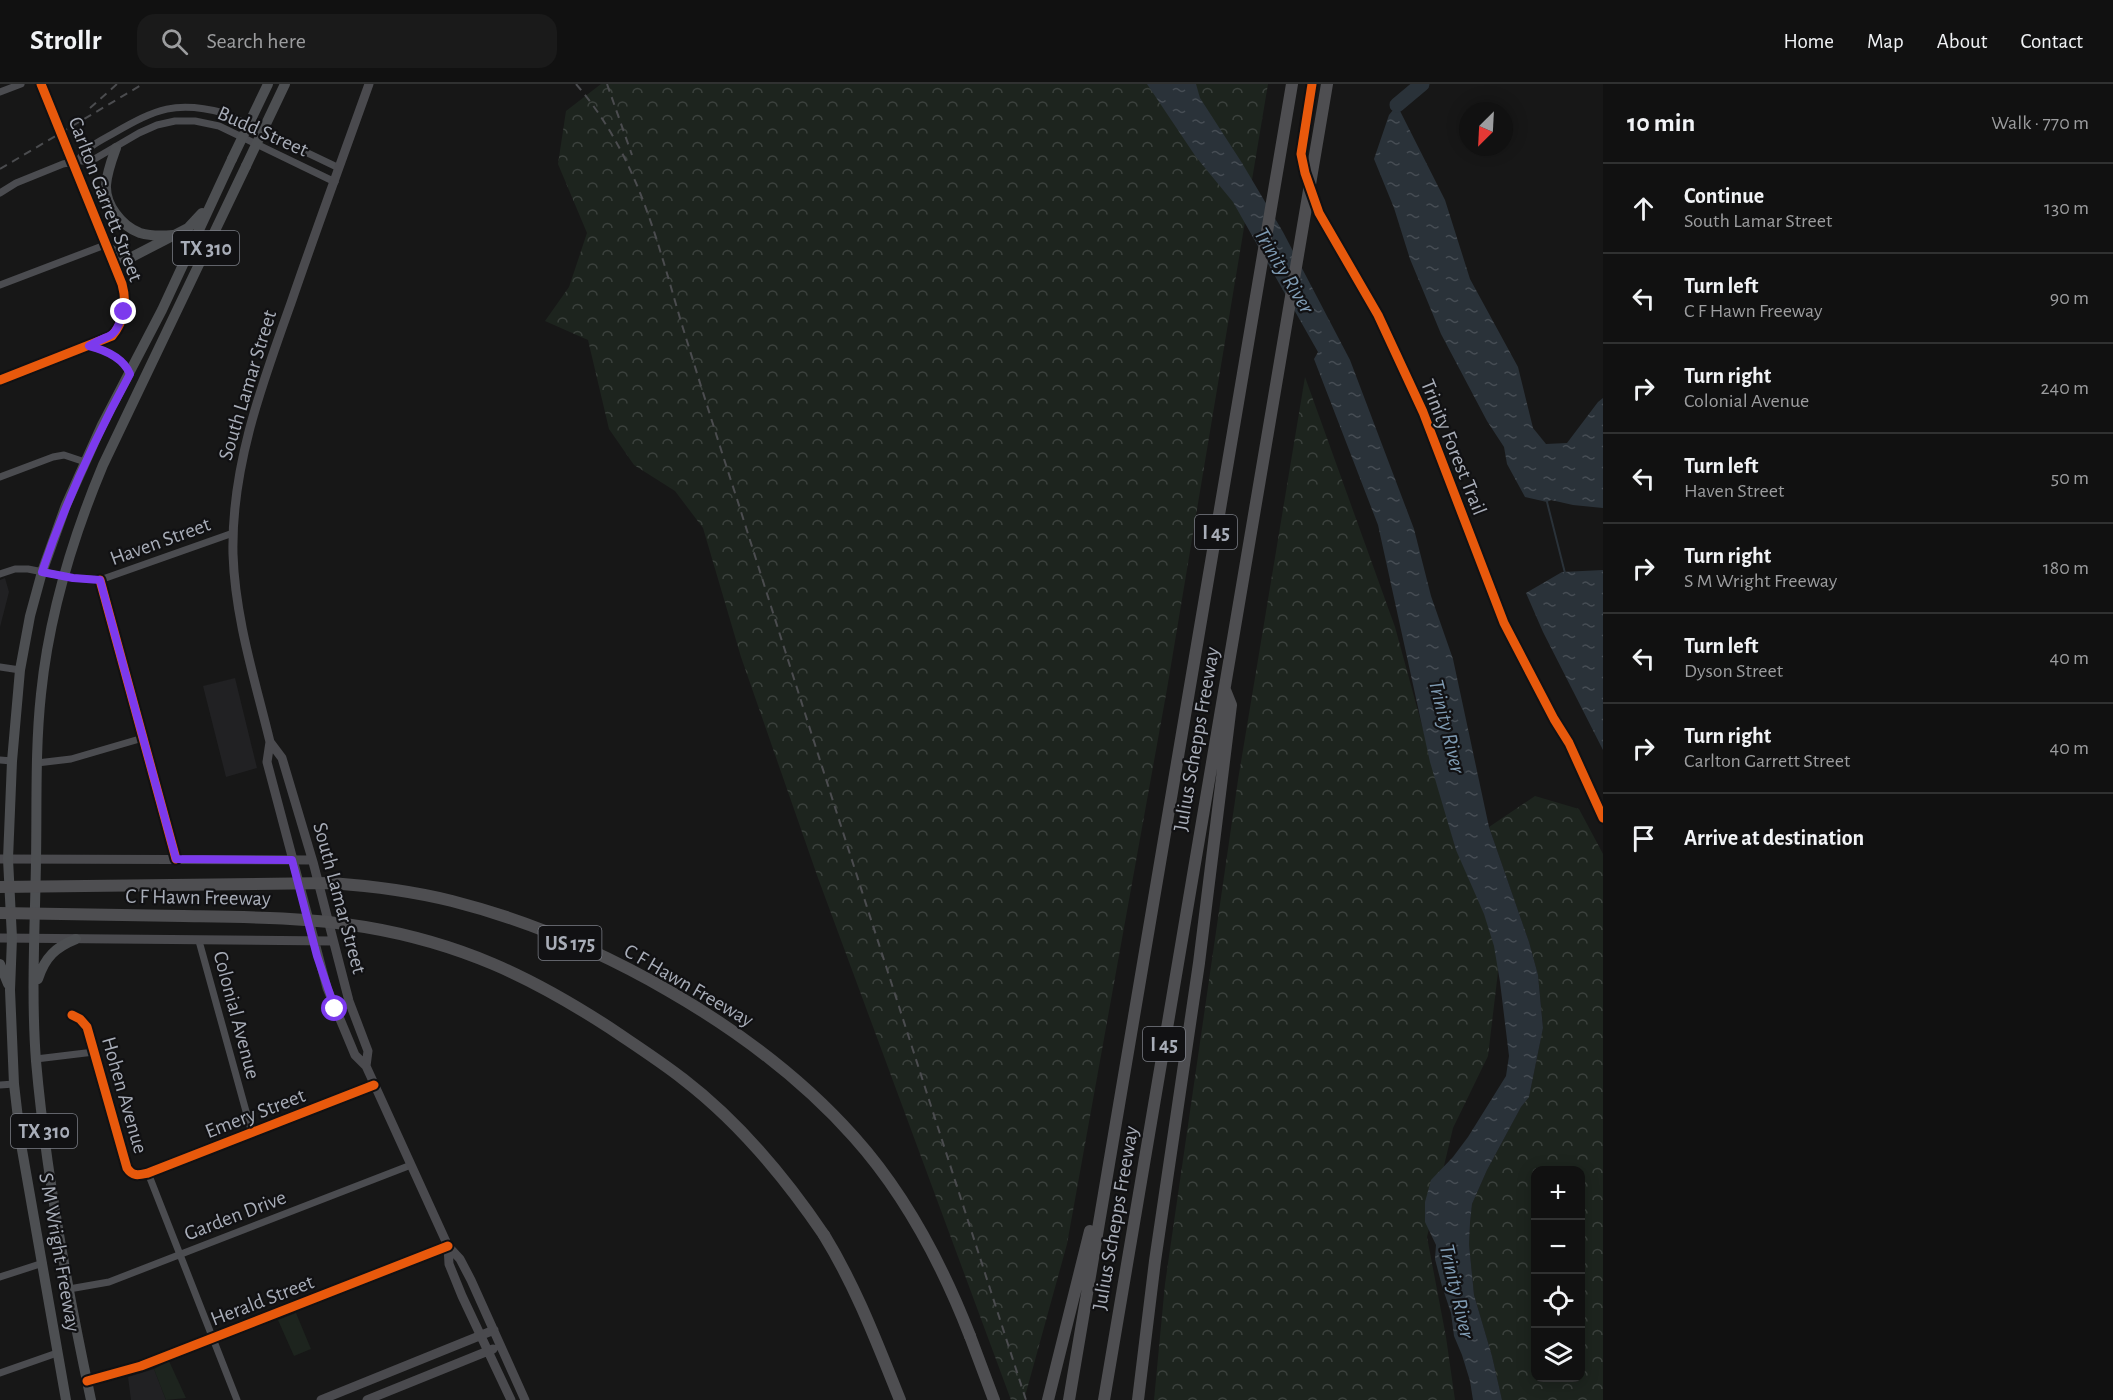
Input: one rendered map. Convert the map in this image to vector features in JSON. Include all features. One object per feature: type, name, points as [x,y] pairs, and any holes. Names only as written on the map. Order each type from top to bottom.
[{"type":"highway","name":"Julius Schepps Freeway","points":[[1069,1400],[1292,84]]},
{"type":"highway","name":"Julius Schepps Freeway","points":[[1104,1400],[1327,84]]},
{"type":"highway","points":[[1138,1400],[1156,1251],[1216,834],[1231,705],[1225,689]]},
{"type":"highway","name":"C F Hawn Freeway","points":[[0,887],[331,883],[369,886],[432,896],[476,908],[542,931],[609,960],[688,1003],[754,1046],[806,1087],[855,1138],[891,1184],[928,1241],[950,1284],[994,1400]]},
{"type":"highway","name":"C F Hawn Freeway","points":[[0,913],[286,919],[383,931],[423,939],[472,955],[503,967],[554,993],[684,1079],[759,1149],[791,1187],[839,1258],[860,1300],[900,1400]]},
{"type":"highway","points":[[1048,1400],[1113,1142]]},
{"type":"main road","name":"S M Wright Freeway","points":[[66,1400],[21,1144],[14,1084],[10,990],[12,938],[4,859],[6,761],[30,616],[59,524],[85,462],[162,310],[268,84]]},
{"type":"main road","name":"S M Wright Freeway","points":[[91,1400],[50,1175],[36,1059],[34,938],[37,763],[44,671],[50,631],[63,576],[83,512],[103,465],[285,84]]},
{"type":"main road","name":"South Lamar Street","points":[[366,1066],[368,1051],[349,1001],[312,860],[282,758],[270,742],[251,670],[237,602],[233,532],[240,471],[248,433],[266,371],[369,84]]},
{"type":"main road","points":[[116,148],[106,187],[112,209],[126,225],[140,233],[159,236],[176,235]]},
{"type":"main road","points":[[105,245],[121,258],[128,259],[176,235],[197,220],[232,159]]},
{"type":"main road","name":"South Lamar Street","points":[[270,742],[267,762],[313,941],[335,1009],[355,1055],[366,1066],[448,1246],[460,1259],[525,1400]]},
{"type":"main road","name":"C F Hawn Freeway","points":[[4,859],[312,860]]},
{"type":"main road","name":"C F Hawn Freeway","points":[[0,938],[333,941]]},
{"type":"main road","points":[[35,990],[41,968],[52,952],[76,939]]},
{"type":"main road","points":[[0,963],[10,990]]},
{"type":"main road","name":"South Lamar Street","points":[[448,1246],[449,1264],[512,1400]]},
{"type":"main road","points":[[321,1400],[494,1330]]},
{"type":"main road","points":[[367,1382],[370,1399],[501,1346]]},
{"type":"street","points":[[0,92],[21,84]]},
{"type":"street","name":"Carlton Garrett Street","points":[[0,380],[89,346],[115,333],[126,304],[122,284],[105,245],[75,161],[41,84]]},
{"type":"street","name":"Budd Street","points":[[75,161],[84,150],[140,118],[158,110],[177,107],[204,108],[224,113],[339,168]]},
{"type":"street","name":"Budd Street","points":[[0,193],[16,183],[75,161],[91,161],[157,125],[175,121],[195,121],[219,126],[334,182]]},
{"type":"street","points":[[0,285],[105,245]]},
{"type":"street","points":[[89,346],[122,361],[130,374]]},
{"type":"street","points":[[0,477],[64,455],[85,462]]},
{"type":"street","name":"Haven Street","points":[[0,574],[21,568],[100,580],[233,532]]},
{"type":"street","points":[[100,580],[176,859]]},
{"type":"street","points":[[0,667],[20,670]]},
{"type":"street","points":[[37,763],[71,759],[142,738]]},
{"type":"street","name":"Colonial Avenue","points":[[200,941],[252,1133]]},
{"type":"street","name":"Hohen Avenue","points":[[72,1015],[80,1019],[87,1027],[127,1168],[131,1174],[148,1173]]},
{"type":"street","points":[[36,1059],[94,1052]]},
{"type":"street","points":[[0,1085],[14,1084]]},
{"type":"street","name":"Emery Street","points":[[148,1173],[374,1085]]},
{"type":"street","name":"Garden Drive","points":[[69,1289],[109,1282],[411,1165]]},
{"type":"street","points":[[148,1173],[237,1400]]},
{"type":"street","name":"Herald Street","points":[[87,1381],[141,1366],[448,1246]]},
{"type":"street","points":[[0,1276],[43,1263]]},
{"type":"street","points":[[0,1373],[57,1353]]},
{"type":"shaded area","points":[[5,578],[9,592],[0,627],[0,580]]},
{"type":"shaded area","points":[[235,678],[257,768],[226,777],[203,686]]},
{"type":"shaded area","points":[[154,1369],[166,1400],[131,1400],[128,1377]]},
{"type":"green space","points":[[601,84],[1268,84],[1167,689],[1067,1244],[1024,1400],[1011,1400],[818,878],[741,657],[703,528],[675,491],[634,465],[609,429],[588,340],[545,321],[569,287],[587,233],[558,164],[566,111]]},
{"type":"green space","points":[[1305,377],[1395,627],[1456,850],[1489,889],[1500,955],[1488,1056],[1453,1128],[1427,1237],[1455,1400],[1154,1400],[1165,1284],[1238,780]]},
{"type":"green space","points":[[1535,796],[1579,809],[1603,854],[1603,1400],[1502,1400],[1474,1295],[1469,1244],[1472,1204],[1487,1170],[1521,1107],[1529,1097],[1543,1028],[1538,975],[1529,942],[1489,827]]},
{"type":"green space","points":[[296,1313],[311,1349],[294,1356],[278,1320]]},
{"type":"green space","points":[[169,1361],[186,1398],[166,1400],[154,1369]]},
{"type":"water","name":"Trinity River","points":[[1147,84],[1196,84],[1200,98],[1283,232],[1350,360],[1414,529],[1431,596],[1453,659],[1489,827],[1529,942],[1538,975],[1543,1028],[1529,1097],[1521,1107],[1487,1170],[1472,1204],[1469,1244],[1474,1295],[1502,1400],[1473,1400],[1470,1381],[1454,1336],[1451,1313],[1435,1259],[1436,1245],[1425,1222],[1425,1202],[1431,1180],[1468,1137],[1506,1076],[1509,1056],[1494,946],[1484,914],[1456,850],[1430,762],[1378,525],[1314,359],[1318,352],[1233,202],[1196,157]]},
{"type":"water","points":[[1397,105],[1445,200],[1470,279],[1518,367],[1533,428],[1546,444],[1567,443],[1603,398],[1603,508],[1551,500],[1547,502],[1525,497],[1507,464],[1504,447],[1487,421],[1441,334],[1410,259],[1394,208],[1374,159],[1389,115]]},
{"type":"water","points":[[1603,570],[1603,750],[1543,632],[1526,593],[1562,572]]},
{"type":"waterway","points":[[1397,105],[1422,84]]},
{"type":"waterway","points":[[1547,502],[1565,573]]},
{"type":"railway","points":[[90,108],[117,84]]},
{"type":"railway","points":[[0,169],[143,84]]},
{"type":"railway","points":[[576,84],[615,139],[642,198],[653,229],[716,434],[1026,1400]]},
{"type":"railway","points":[[607,84],[632,155]]},
{"type":"cycle path","points":[[0,380],[112,336],[120,324],[124,311],[122,284],[41,84]]},
{"type":"cycle path","name":"Trinity Forest Trail","points":[[1312,84],[1301,154],[1319,213],[1378,315],[1423,412],[1504,623],[1569,743],[1603,818]]},
{"type":"cycle path","points":[[100,580],[176,859]]},
{"type":"cycle path","points":[[72,1015],[80,1019],[87,1027],[127,1168],[134,1174],[148,1173],[374,1085]]},
{"type":"cycle path","points":[[87,1381],[141,1366],[448,1246]]},
{"type":"route","points":[[124,312],[112,336],[89,346],[118,358],[130,374],[102,424],[85,462],[66,505],[42,572],[100,580],[176,859],[292,860],[317,956],[335,1009]]}]
